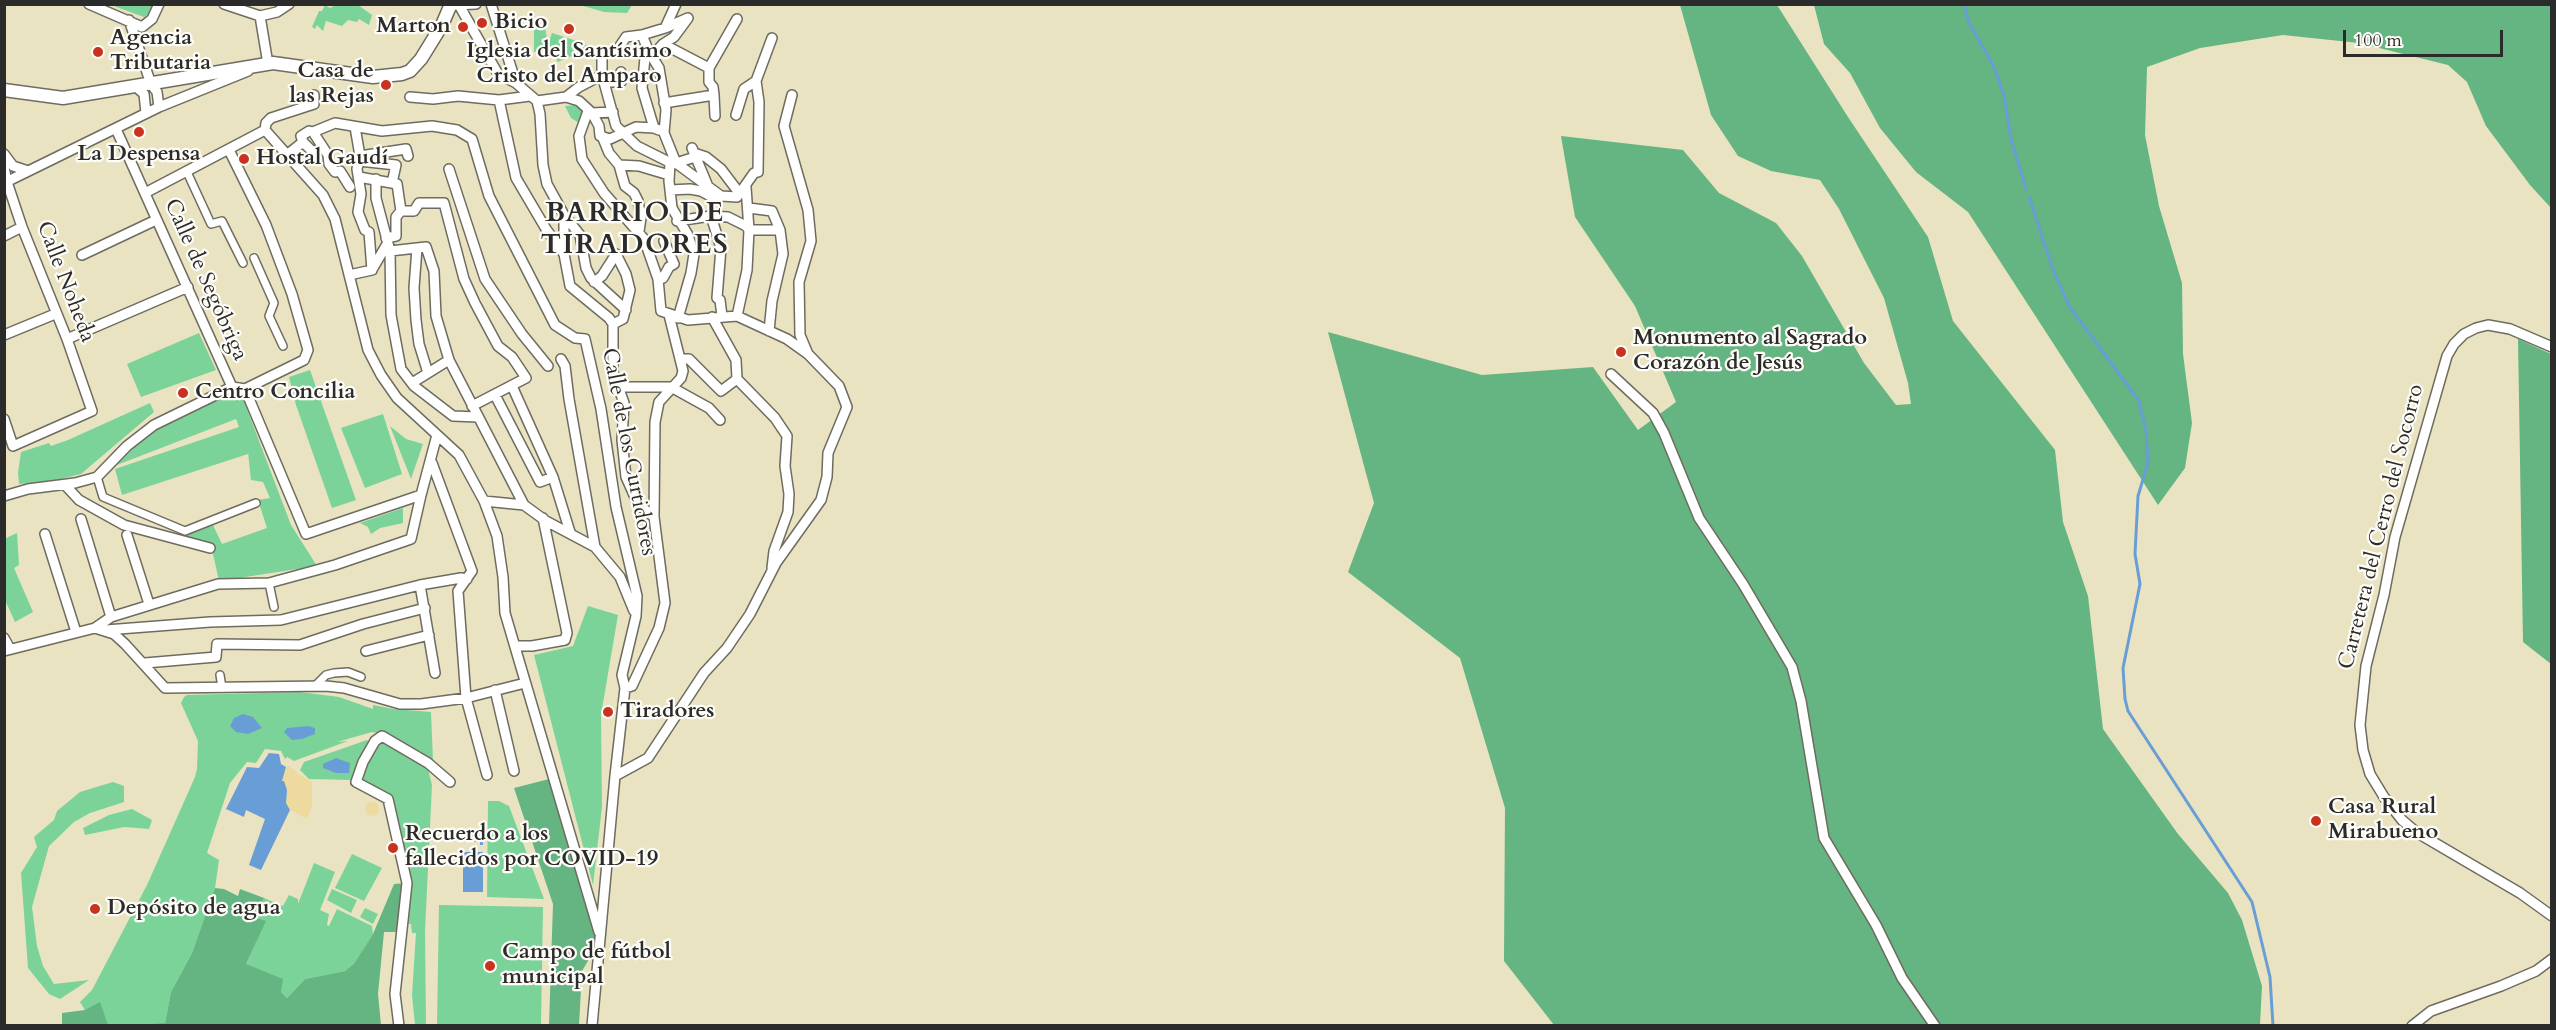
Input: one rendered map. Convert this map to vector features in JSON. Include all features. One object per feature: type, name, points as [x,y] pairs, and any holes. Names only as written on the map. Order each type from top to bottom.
[{"type":"street","points":[[89,4],[142,27],[147,24],[159,4]]},
{"type":"street","points":[[224,4],[260,16],[277,12],[289,4]]},
{"type":"street","points":[[4,90],[63,98],[280,62],[373,77],[407,73],[427,50],[452,4],[476,4]]},
{"type":"street","points":[[491,4],[516,83]]},
{"type":"street","points":[[665,28],[676,4]]},
{"type":"street","points":[[459,5],[498,74],[516,83],[534,98],[540,114],[544,176],[564,215],[580,235],[586,268],[594,282],[626,310]]},
{"type":"street","points":[[260,16],[268,64]]},
{"type":"street","points":[[654,128],[642,88],[645,58],[674,37],[688,18],[645,34],[626,36],[618,49],[602,55],[603,78],[616,126],[637,146],[673,162],[721,196]]},
{"type":"street","points":[[715,116],[713,87],[709,82],[710,68],[737,19]]},
{"type":"street","points":[[129,20],[151,84],[158,92],[159,107]]},
{"type":"street","points":[[625,688],[632,686],[659,628],[665,603],[654,517],[656,414],[659,402],[682,375],[681,359],[670,315],[691,273],[694,254],[688,235],[677,221],[672,208],[669,175],[673,162],[664,133],[666,110],[659,68],[650,54],[645,34]]},
{"type":"street","points":[[670,190],[701,191],[714,198],[737,197],[754,173],[758,172],[760,164],[756,81],[772,38]]},
{"type":"street","points":[[663,44],[710,68]]},
{"type":"street","points":[[6,182],[159,107],[268,64]]},
{"type":"street","points":[[566,97],[579,87],[603,78],[621,82],[621,72]]},
{"type":"street","points":[[736,115],[744,89],[756,81]]},
{"type":"street","points":[[135,86],[144,94],[146,113]]},
{"type":"street","points":[[314,95],[314,104],[271,118],[266,123],[266,130],[323,195],[335,219],[368,350],[381,375],[397,398],[459,455],[484,501],[497,536],[505,614],[601,939]]},
{"type":"street","points":[[664,103],[714,95]]},
{"type":"street","points":[[792,95],[784,126],[808,210],[811,241],[799,282],[800,335],[808,354]]},
{"type":"street","points":[[410,97],[433,99],[458,96],[499,100],[566,97],[579,101],[599,126],[600,136],[619,165],[625,186],[634,193],[638,201],[639,231]]},
{"type":"street","points":[[499,100],[516,178],[546,229],[564,254]]},
{"type":"street","points":[[590,112],[613,112]]},
{"type":"street","points":[[590,112],[579,136],[582,159],[604,193],[644,239],[658,279],[661,311],[688,320],[737,316],[787,339],[808,354],[840,386],[847,407],[828,453],[827,477],[821,500],[772,571],[750,614],[727,648],[704,673],[648,758],[615,776]]},
{"type":"street","name":"Calle de los Curtidores","points":[[288,154],[303,142],[302,136],[309,131],[313,132],[335,123],[382,131],[432,126],[457,130],[472,139],[489,196],[555,325],[575,338],[585,339],[601,410],[616,507],[637,596],[636,615]]},
{"type":"street","points":[[355,127],[359,159],[357,169],[359,177],[358,212],[365,230],[369,231],[372,270]]},
{"type":"street","points":[[602,136],[610,139],[636,127],[654,128],[664,133]]},
{"type":"street","name":"Calle de Segóbriga","points":[[116,129],[232,387],[245,389],[306,534],[421,495]]},
{"type":"street","points":[[145,194],[266,130]]},
{"type":"street","points":[[313,132],[328,155],[329,165],[335,172],[340,171],[350,187]]},
{"type":"street","points":[[303,142],[312,151]]},
{"type":"street","points":[[359,159],[406,149],[408,156]]},
{"type":"street","points":[[229,150],[266,225],[292,294],[308,350],[304,360],[245,389]]},
{"type":"street","points":[[694,152],[706,157],[743,190],[749,208],[747,270],[737,316]]},
{"type":"street","points":[[673,162],[694,152]]},
{"type":"street","points":[[694,152],[707,185]]},
{"type":"street","points":[[4,154],[13,166],[28,171]]},
{"type":"street","points":[[359,159],[396,165],[392,183]]},
{"type":"street","points":[[619,165],[639,166],[669,175]]},
{"type":"street","name":"Calle Noheda","points":[[4,167],[6,182],[22,227],[55,314],[67,339],[92,411],[13,446],[4,419]]},
{"type":"street","points":[[449,169],[453,187],[486,279],[522,334],[548,366]]},
{"type":"street","points":[[187,172],[211,224],[222,221],[243,263]]},
{"type":"street","points":[[349,275],[372,270],[388,244],[396,236],[396,217],[401,211],[397,184],[359,177]]},
{"type":"street","points":[[376,179],[376,198],[388,244],[391,315],[401,369],[412,383],[453,416],[478,417]]},
{"type":"street","points":[[401,211],[414,211],[419,203],[444,203],[464,279],[475,303],[498,346],[512,357],[526,378],[472,406]]},
{"type":"street","points":[[749,208],[772,211],[780,230],[783,254],[772,301],[769,331]]},
{"type":"street","points":[[564,215],[564,254],[570,286],[609,318],[613,324],[613,372],[624,403],[622,440],[626,477],[638,504],[654,517]]},
{"type":"street","points":[[711,216],[721,248],[717,298],[720,300],[717,317],[736,360],[737,379],[775,418],[787,436],[785,466],[789,494],[788,512],[774,551],[772,571]]},
{"type":"street","points":[[677,221],[711,216],[728,217],[746,226],[749,230],[780,230]]},
{"type":"street","points":[[82,255],[156,220]]},
{"type":"street","points":[[4,236],[22,227]]},
{"type":"street","points":[[658,279],[663,278],[669,267],[674,264],[664,241]]},
{"type":"street","points":[[388,244],[426,247],[434,271],[436,316],[449,360],[524,505],[543,519],[595,547],[620,577],[636,615],[623,670],[625,688],[592,1026]]},
{"type":"street","points":[[417,248],[414,288],[416,320],[419,344],[428,373]]},
{"type":"street","points":[[594,282],[602,276],[616,254],[626,274],[630,290],[622,319],[613,324]]},
{"type":"street","points":[[254,258],[274,303],[269,316],[283,346]]},
{"type":"street","points":[[67,339],[188,287]]},
{"type":"street","points":[[4,335],[55,314]]},
{"type":"street","name":"Carretera del Cerro del Socorro","points":[[2552,347],[2510,329],[2483,326],[2470,330],[2459,339],[2447,356],[2395,537],[2366,666],[2360,725],[2363,750],[2370,774],[2402,820],[2416,832],[2520,892],[2552,916]]},
{"type":"street","points":[[561,358],[565,366],[595,547]]},
{"type":"street","points":[[681,359],[689,359],[721,391],[737,379]]},
{"type":"street","points":[[412,383],[449,360]]},
{"type":"street","points":[[1611,374],[1653,413],[1668,442],[1699,518],[1743,584],[1792,667],[1801,701],[1824,838],[1871,917],[1902,978],[1935,1026]]},
{"type":"street","points":[[512,386],[553,477],[570,532]]},
{"type":"street","points":[[4,496],[28,489],[65,485],[97,477],[127,446],[154,425],[232,387]]},
{"type":"street","points":[[618,387],[671,387],[709,408],[720,420]]},
{"type":"street","points":[[495,395],[540,482],[553,477]]},
{"type":"street","points":[[99,629],[111,617],[218,584],[269,583],[335,565],[411,539],[421,495],[432,463],[437,435]]},
{"type":"street","points":[[432,463],[472,571],[458,591],[466,698],[487,775]]},
{"type":"street","points":[[97,477],[103,497],[185,531],[256,503]]},
{"type":"street","points":[[65,485],[79,500],[124,525],[210,548]]},
{"type":"street","points":[[484,501],[524,505]]},
{"type":"street","points":[[81,519],[111,617]]},
{"type":"street","points":[[515,646],[532,646],[565,640],[567,633],[543,519]]},
{"type":"street","points":[[45,534],[76,632]]},
{"type":"street","points":[[127,535],[149,604]]},
{"type":"street","points":[[4,638],[7,650],[76,632],[99,629],[281,620],[420,585],[466,579]]},
{"type":"street","points":[[269,583],[274,607]]},
{"type":"street","points":[[420,585],[435,673]]},
{"type":"street","points":[[145,663],[216,657],[218,644],[300,645],[363,624],[425,608]]},
{"type":"street","points":[[99,629],[114,634],[145,663],[165,688],[337,686],[400,704],[435,703],[466,698],[525,682]]},
{"type":"street","points":[[366,651],[429,635]]},
{"type":"street","points":[[316,685],[326,675],[334,673],[348,672],[361,677]]},
{"type":"street","points":[[220,675],[222,688]]},
{"type":"street","points":[[495,690],[514,771]]},
{"type":"street","points":[[399,1026],[395,994],[406,883],[388,799],[356,782],[363,762],[375,741],[382,736],[428,763],[450,782]]},
{"type":"street","points":[[2412,1026],[2431,1011],[2536,971],[2552,959]]},
{"type":"green space","points":[[111,5],[154,5],[151,12],[144,17]]},
{"type":"green space","points":[[325,5],[330,8],[336,5],[358,5],[372,15],[369,25],[359,19],[357,22],[348,20],[342,26],[326,21],[323,31],[317,25],[315,29],[312,27],[319,11],[322,11]]},
{"type":"green space","points":[[580,5],[632,5],[627,13],[604,12]]},
{"type":"green space","points":[[1680,5],[1777,5],[1928,237],[1953,321],[2055,450],[2063,522],[2088,596],[2103,729],[2178,834],[2228,893],[2242,920],[2262,986],[2260,1025],[1554,1025],[1504,961],[1505,808],[1460,658],[1348,572],[1374,503],[1328,332],[1482,375],[1593,367],[1638,430],[1676,402],[1635,306],[1575,217],[1561,136],[1683,150],[1719,193],[1776,223],[1802,256],[1864,363],[1896,405],[1911,404],[1908,383],[1884,298],[1839,209],[1820,180],[1771,171],[1738,156],[1711,115]]},
{"type":"green space","points":[[1814,5],[2551,5],[2551,208],[2530,185],[2486,126],[2467,82],[2448,65],[2359,43],[2283,35],[2200,48],[2147,67],[2145,135],[2159,206],[2182,283],[2183,354],[2192,423],[2185,468],[2158,505],[1968,212],[1916,172],[1880,128],[1850,73],[1824,44]]},
{"type":"green space","points":[[534,27],[545,28],[548,44],[552,33],[583,43],[590,48],[558,62],[548,48],[547,52],[534,52]]},
{"type":"green space","points":[[578,105],[583,109],[579,123],[571,118],[565,106]]},
{"type":"green space","points":[[199,333],[216,370],[141,397],[127,364]]},
{"type":"green space","points":[[2518,339],[2551,354],[2551,664],[2523,642]]},
{"type":"green space","points":[[310,370],[356,500],[332,508],[296,405],[289,377]]},
{"type":"green space","points":[[231,390],[242,396],[291,525],[317,566],[219,581],[211,545],[190,540],[186,535],[213,525],[222,544],[267,528],[258,500],[270,498],[263,482],[251,480],[248,452],[248,454],[122,495],[115,469],[239,427],[236,419],[117,465],[155,426]]},
{"type":"green space","points":[[150,403],[154,412],[81,474],[49,482],[19,484],[21,452],[68,440]]},
{"type":"green space","points":[[383,414],[402,474],[365,488],[341,428]]},
{"type":"green space","points":[[390,426],[406,439],[423,444],[411,479]]},
{"type":"green space","points":[[403,508],[403,523],[380,528],[371,534],[368,527],[360,523]]},
{"type":"green space","points":[[17,533],[19,565],[14,568],[33,612],[15,622],[5,600],[4,539]]},
{"type":"green space","points":[[588,606],[618,615],[601,715],[602,807],[593,885],[534,655],[573,646]]},
{"type":"green space","points":[[300,692],[339,697],[373,709],[373,705],[431,712],[433,761],[428,769],[432,785],[425,931],[426,1025],[415,1025],[412,995],[416,933],[412,933],[411,924],[404,923],[407,883],[388,799],[356,782],[375,741],[388,735],[372,732],[337,742],[348,741],[294,761],[287,757],[285,759],[281,751],[265,749],[256,763],[247,762],[230,783],[207,853],[219,860],[215,888],[192,953],[171,992],[165,1023],[108,1025],[85,1010],[80,1002],[92,990],[147,885],[195,777],[198,741],[181,703],[184,697],[187,695]]},
{"type":"green space","points":[[367,740],[370,744],[360,758],[352,780],[309,779],[300,770],[304,762]]},
{"type":"green space","points":[[553,778],[601,939],[582,971],[579,1025],[549,1025],[553,904],[514,788]]},
{"type":"green space","points":[[113,782],[124,786],[124,802],[90,813],[74,822],[49,846],[32,907],[37,946],[43,966],[54,984],[89,980],[60,999],[49,994],[28,968],[21,873],[37,847],[34,837],[54,820],[57,811],[80,792]]},
{"type":"green space","points":[[488,801],[499,801],[509,806],[544,899],[487,897]]},
{"type":"green space","points":[[132,809],[152,820],[149,829],[124,827],[85,835],[83,828],[109,815]]},
{"type":"green space","points":[[352,854],[382,868],[364,901],[335,888]]},
{"type":"green space","points":[[314,863],[335,872],[320,910],[329,914],[327,925],[329,926],[337,909],[372,926],[373,934],[354,965],[345,971],[305,979],[287,998],[281,992],[281,986],[246,964],[265,922],[256,918],[264,898],[283,906],[289,895],[298,899],[298,904]]},
{"type":"green space","points":[[407,883],[400,932],[384,932],[378,994],[381,1025],[62,1026],[62,1013],[85,1010],[100,1002],[108,1025],[165,1023],[171,992],[192,953],[215,888],[224,889],[238,896],[240,889],[264,898],[256,918],[266,921],[246,964],[283,979],[281,992],[287,998],[305,979],[345,971],[354,964],[373,934],[394,884]]},
{"type":"green space","points":[[332,889],[357,900],[351,913],[327,900]]},
{"type":"green space","name":"Campo de fútbol municipal","points":[[439,905],[543,907],[541,1025],[437,1025]]},
{"type":"green space","points":[[365,908],[378,914],[373,924],[360,917]]},
{"type":"sand","points":[[288,765],[312,782],[312,805],[307,819],[290,810],[286,803],[287,790],[282,778]]},
{"type":"sand","points":[[369,802],[375,802],[379,809],[375,816],[369,816],[365,812],[365,806]]},
{"type":"water","points":[[243,714],[253,717],[262,728],[248,734],[236,732],[230,726],[234,718]]},
{"type":"water","points":[[308,726],[315,728],[315,734],[302,739],[292,740],[284,732],[287,728]]},
{"type":"water","points":[[269,753],[279,754],[281,764],[286,767],[282,781],[287,790],[286,803],[290,810],[261,870],[249,865],[265,819],[246,810],[244,817],[226,809],[247,767],[259,768]]},
{"type":"water","points":[[336,758],[350,763],[349,773],[336,773],[323,768],[323,764]]},
{"type":"water","points":[[464,830],[483,830],[483,845],[480,845],[480,842],[464,842]]},
{"type":"water","points":[[463,852],[483,852],[483,892],[463,892]]},
{"type":"waterway","points":[[1964,4],[1969,23],[1994,67],[2004,96],[2011,139],[2026,189]]},
{"type":"waterway","points":[[2029,197],[2052,267],[2069,306],[2139,401],[2146,431],[2148,463],[2138,496],[2135,554],[2140,584],[2123,668],[2128,711],[2252,902],[2270,977],[2273,1026]]},
{"type":"place","name":"Bicio","points":[[482,23]]},
{"type":"place","name":"Marton","points":[[463,27]]},
{"type":"place","name":"Iglesia del Santísimo Cristo del Amparo","points":[[569,29]]},
{"type":"place","name":"Agencia Tributaria","points":[[98,52]]},
{"type":"place","name":"Casa de las Rejas","points":[[386,85]]},
{"type":"place","name":"La Despensa","points":[[139,132]]},
{"type":"place","name":"Hostal Gaudí","points":[[244,159]]},
{"type":"place","name":"Monumento al Sagrado Corazón de Jesús","points":[[1621,352]]},
{"type":"place","name":"Centro Concilia","points":[[183,393]]},
{"type":"place","name":"Tiradores","points":[[608,712]]},
{"type":"place","name":"Casa Rural Mirabueno","points":[[2316,821]]},
{"type":"place","name":"Recuerdo a los fallecidos por COVID-19","points":[[393,848]]},
{"type":"place","name":"Depósito de agua","points":[[95,909]]},
{"type":"place","name":"Campo de fútbol municipal","points":[[490,966]]},
{"type":"district","name":"BARRIO DE TIRADORES","points":[[635,231]]}]
